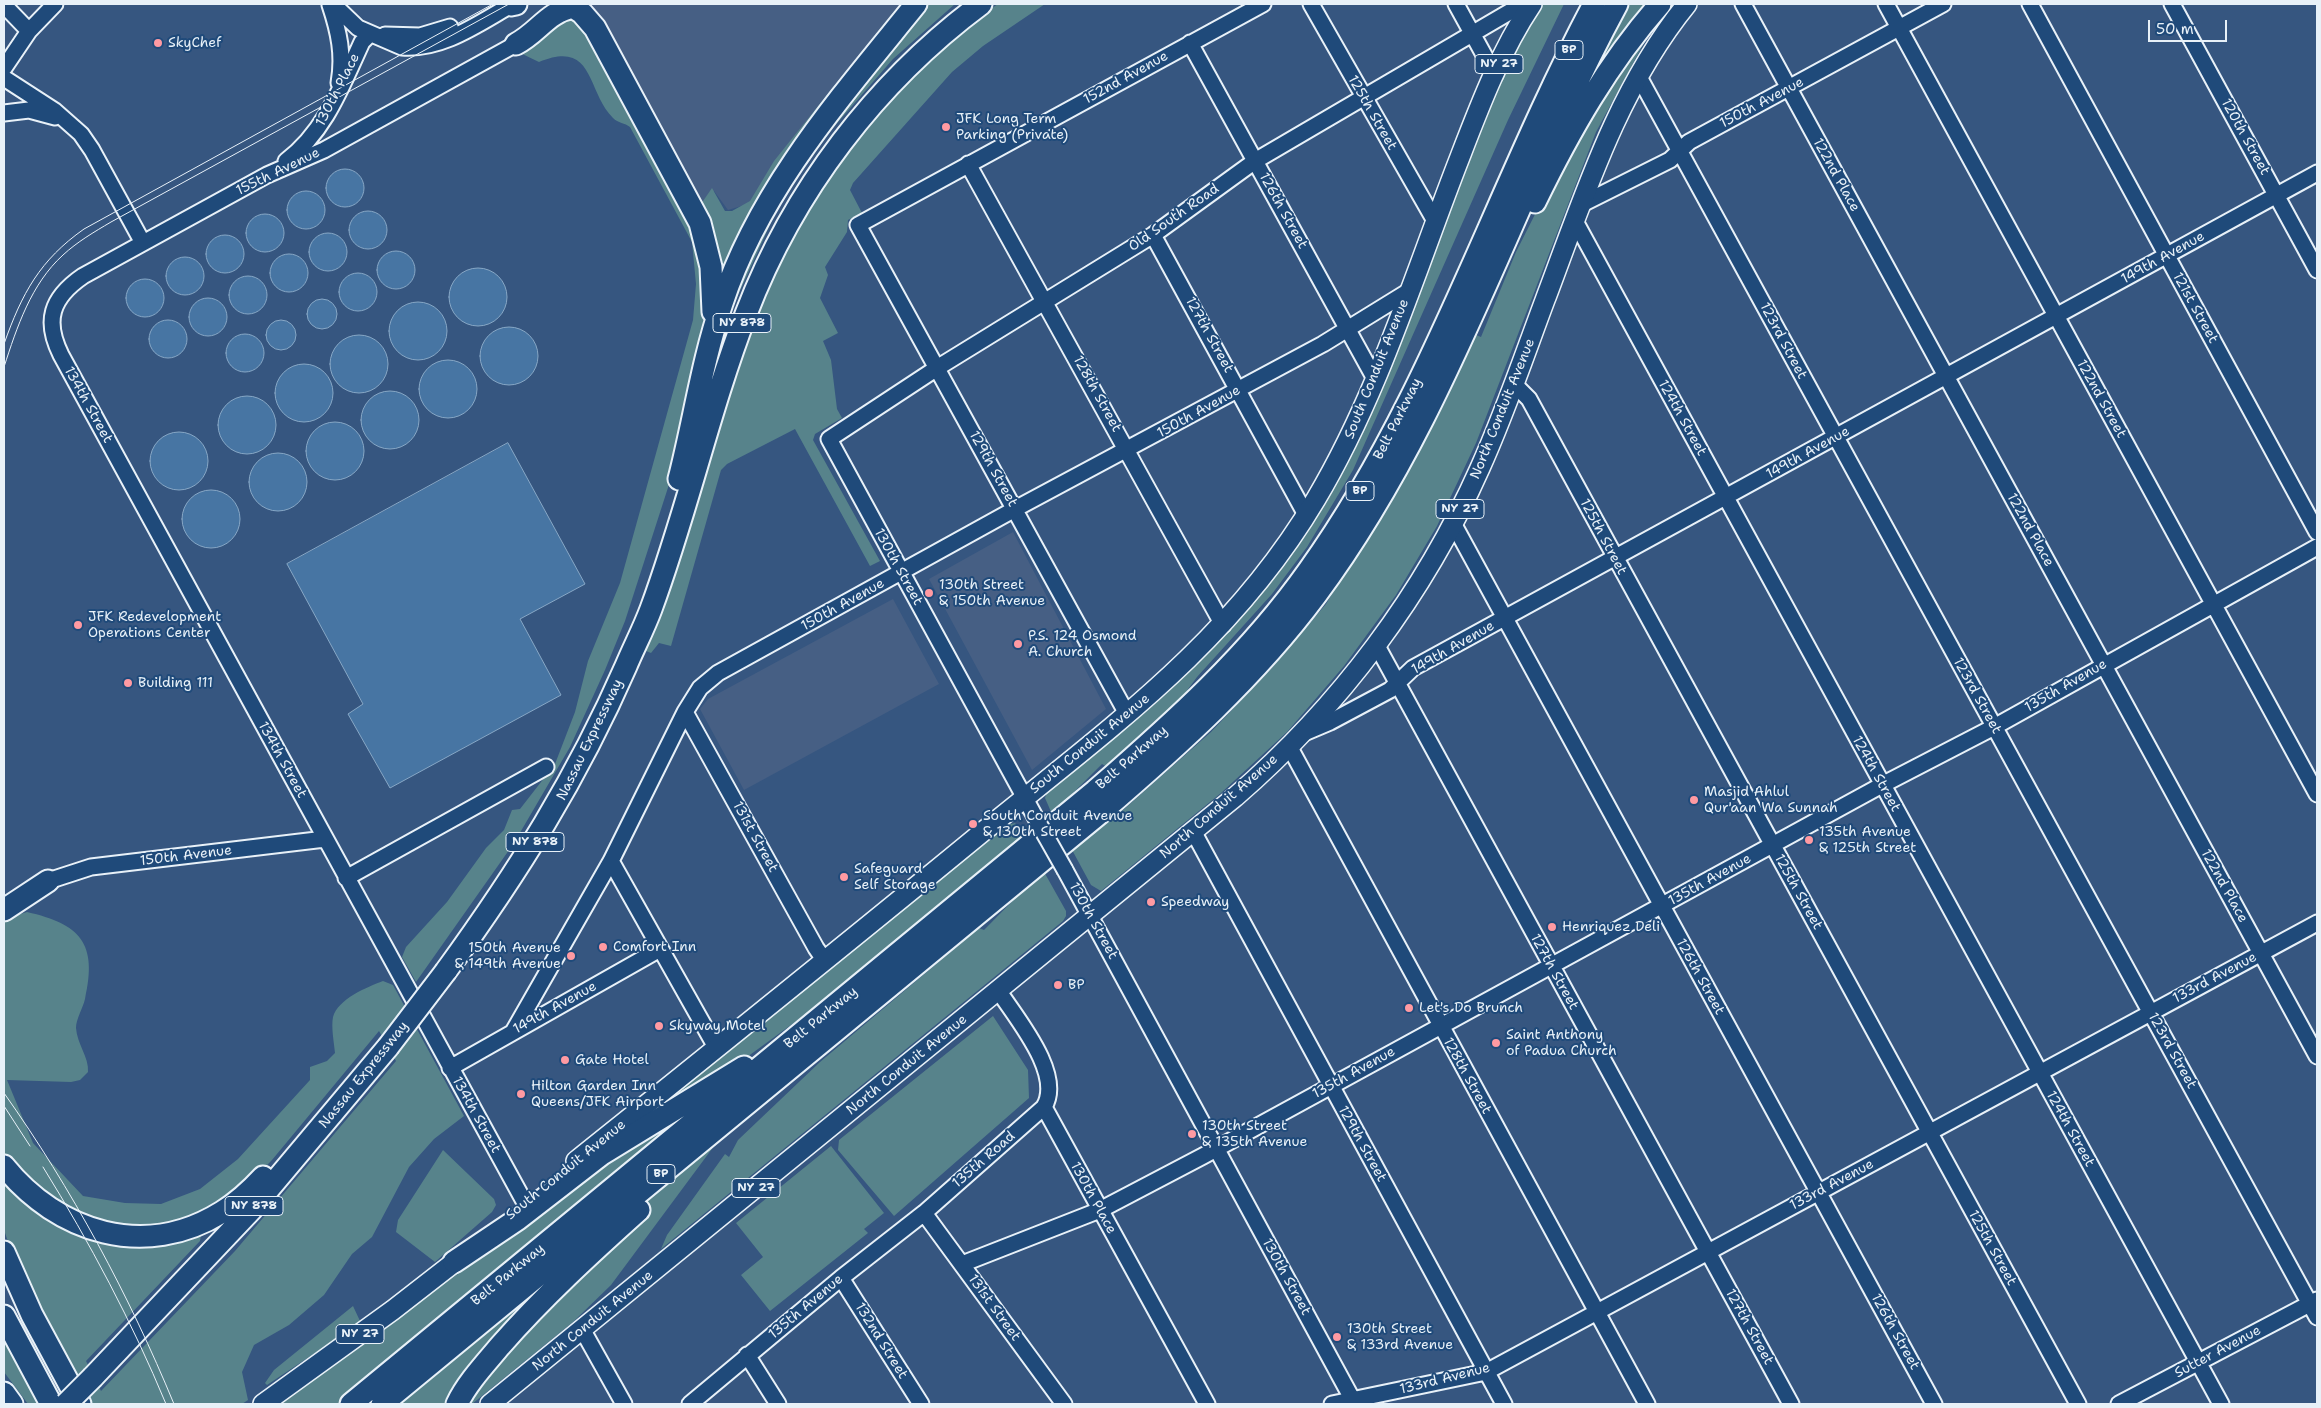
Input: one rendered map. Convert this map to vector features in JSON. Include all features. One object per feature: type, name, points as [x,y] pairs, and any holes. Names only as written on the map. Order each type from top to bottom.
[{"type":"highway","points":[[609,704],[675,496],[713,330],[739,260],[784,176],[818,126],[916,4]]},
{"type":"highway","name":"Nassau Expressway","points":[[66,1404],[225,1238],[364,1077],[446,971],[501,893],[548,820],[587,751],[650,610],[746,312],[779,241],[818,175],[864,113],[932,43],[982,4]]},
{"type":"highway","name":"Belt Parkway","points":[[382,1404],[1131,787],[1211,713],[1268,654],[1316,594],[1384,490],[1431,399],[1470,317],[1568,98],[1616,4]]},
{"type":"highway","points":[[1431,399],[1492,296],[1536,200],[1588,103],[1621,53],[1660,4]]},
{"type":"highway","points":[[516,44],[531,35],[553,14],[571,5],[586,17],[599,34],[696,213],[711,267],[713,330]]},
{"type":"highway","name":"Belt Parkway","points":[[351,1404],[1059,822],[1153,740],[1223,673],[1287,600],[1343,520],[1399,418],[1441,332],[1535,119],[1591,8]]},
{"type":"highway","points":[[4,902],[48,881]]},
{"type":"highway","points":[[4,910],[48,881]]},
{"type":"highway","points":[[457,1404],[484,1365],[506,1340],[575,1270],[658,1194],[880,1009],[941,944]]},
{"type":"highway","points":[[454,1262],[518,1219],[602,1154],[818,1020]]},
{"type":"highway","points":[[4,1166],[34,1198],[65,1219],[102,1231],[127,1236],[152,1235],[176,1231],[210,1218],[240,1199],[364,1077]]},
{"type":"highway","points":[[4,1252],[32,1315],[80,1404]]},
{"type":"highway","points":[[4,1276],[32,1315]]},
{"type":"highway","points":[[4,1316],[51,1404]]},
{"type":"highway","points":[[4,1393],[12,1404]]},
{"type":"main road","name":"South Conduit Avenue","points":[[264,1404],[454,1262],[825,962],[1127,714],[1174,673],[1223,624],[1260,581],[1306,515],[1347,444],[1375,379],[1434,221],[1494,75],[1514,34],[1532,4]]},
{"type":"main road","name":"North Conduit Avenue","points":[[490,1404],[1248,785],[1295,740],[1340,691],[1417,586],[1453,523],[1480,468],[1514,384],[1613,123],[1638,75],[1663,35],[1686,4]]},
{"type":"street","points":[[4,68],[29,31],[54,4]]},
{"type":"street","points":[[331,4],[353,24],[370,34],[402,47],[430,46],[458,34],[508,4]]},
{"type":"street","points":[[331,4],[342,55],[341,73],[336,95]]},
{"type":"street","name":"152nd Avenue","points":[[858,225],[1262,4]]},
{"type":"street","name":"125th Street","points":[[1311,4],[1434,221]]},
{"type":"street","points":[[1456,4],[1494,75]]},
{"type":"street","name":"Old South Road","points":[[829,439],[937,368],[1046,303],[1153,235],[1255,161],[1364,99],[1472,32],[1522,4]]},
{"type":"street","name":"122nd Place","points":[[1743,4],[2317,1056]]},
{"type":"street","name":"122nd Street","points":[[1886,4],[2317,794]]},
{"type":"street","name":"150th Avenue","points":[[1578,213],[1670,160],[1689,142],[1943,4]]},
{"type":"street","name":"121st Street","points":[[2030,4],[2317,532]]},
{"type":"street","name":"120th Street","points":[[2172,4],[2317,270]]},
{"type":"street","points":[[4,5],[29,31]]},
{"type":"street","name":"130th Place","points":[[267,176],[309,141],[320,126],[363,41],[370,34]]},
{"type":"street","name":"126th Street","points":[[1190,43],[1375,379]]},
{"type":"street","name":"155th Avenue","points":[[53,313],[58,300],[70,286],[143,243],[267,176],[324,150],[516,44]]},
{"type":"street","name":"123rd Street","points":[[1638,75],[2151,1013],[2315,1307]]},
{"type":"street","points":[[4,78],[68,121],[88,143],[143,243]]},
{"type":"street","points":[[4,113],[29,110],[68,121]]},
{"type":"street","name":"128th Street","points":[[968,164],[1223,624]]},
{"type":"street","name":"149th Avenue","points":[[1295,740],[1390,690],[1413,668],[2317,173]]},
{"type":"street","name":"124th Street","points":[[1578,213],[1725,498],[2221,1404]]},
{"type":"street","name":"129th Street","points":[[858,225],[1127,714]]},
{"type":"street","name":"127th Street","points":[[1153,235],[1306,515]]},
{"type":"street","name":"150th Avenue","points":[[513,1032],[611,861],[685,712],[700,688],[718,673],[1015,509],[1239,390],[1322,344],[1408,291]]},
{"type":"street","name":"134th Street","points":[[53,313],[52,334],[61,355],[525,1203]]},
{"type":"street","name":"125th Street","points":[[1514,384],[1529,399],[2078,1404]]},
{"type":"street","name":"130th Street","points":[[829,439],[1354,1402]]},
{"type":"street","name":"126th Street","points":[[1453,523],[1934,1404]]},
{"type":"street","name":"135th Avenue","points":[[962,1264],[1100,1210],[1216,1149],[1882,785],[1994,727],[2317,548]]},
{"type":"street","name":"127th Street","points":[[1376,644],[1791,1404]]},
{"type":"street","name":"131st Street","points":[[685,712],[825,962]]},
{"type":"street","name":"128th Street","points":[[1295,740],[1440,1026],[1647,1404]]},
{"type":"street","points":[[346,878],[546,767]]},
{"type":"street","name":"129th Street","points":[[1193,831],[1504,1404]]},
{"type":"street","name":"150th Avenue","points":[[48,881],[91,867],[325,839]]},
{"type":"street","points":[[611,861],[718,1049]]},
{"type":"street","name":"133rd Avenue","points":[[1332,1404],[1354,1402],[1486,1372],[2317,923]]},
{"type":"street","name":"149th Avenue","points":[[450,1068],[660,949]]},
{"type":"street","points":[[998,990],[1040,1056],[1046,1069],[1049,1094],[1044,1107]]},
{"type":"street","name":"130th Place","points":[[1044,1107],[1207,1404]]},
{"type":"street","name":"135th Road","points":[[924,1213],[1044,1107]]},
{"type":"street","name":"135th Avenue","points":[[690,1404],[841,1278],[924,1213]]},
{"type":"street","name":"131st Street","points":[[924,1213],[1064,1404]]},
{"type":"street","name":"132nd Street","points":[[841,1278],[921,1404]]},
{"type":"street","name":"Sutter Avenue","points":[[2119,1404],[2198,1362],[2315,1307]]},
{"type":"street","points":[[582,1329],[624,1404]]},
{"type":"street","points":[[747,1356],[778,1404]]},
{"type":"shaded area","points":[[589,4],[909,4],[748,204],[728,210],[714,191],[700,208]]},
{"type":"shaded area","points":[[345,169],[358,175],[364,188],[358,201],[345,207],[332,201],[326,188],[332,175]]},
{"type":"shaded area","points":[[306,191],[319,197],[325,210],[319,223],[306,229],[293,223],[287,210],[293,197]]},
{"type":"shaded area","points":[[368,211],[381,217],[387,230],[381,243],[368,249],[355,243],[349,230],[355,217]]},
{"type":"shaded area","points":[[265,214],[278,220],[284,233],[278,246],[265,252],[252,246],[246,233],[252,220]]},
{"type":"shaded area","points":[[328,233],[341,239],[347,252],[341,265],[328,271],[315,265],[309,252],[315,239]]},
{"type":"shaded area","points":[[225,235],[238,241],[244,254],[238,267],[225,273],[212,267],[206,254],[212,241]]},
{"type":"shaded area","points":[[396,251],[409,257],[415,270],[409,283],[396,289],[383,283],[377,270],[383,257]]},
{"type":"shaded area","points":[[289,254],[302,260],[308,273],[302,286],[289,292],[276,286],[270,273],[276,260]]},
{"type":"shaded area","points":[[185,257],[198,263],[204,276],[198,289],[185,295],[172,289],[166,276],[172,263]]},
{"type":"shaded area","points":[[472,268],[484,268],[499,276],[507,291],[507,303],[499,318],[484,326],[472,326],[457,318],[449,303],[449,291],[457,276]]},
{"type":"shaded area","points":[[358,273],[371,279],[377,292],[371,305],[358,311],[345,305],[339,292],[345,279]]},
{"type":"shaded area","points":[[248,276],[261,282],[267,295],[261,308],[248,314],[235,308],[229,295],[235,282]]},
{"type":"shaded area","points":[[145,279],[158,285],[164,298],[158,311],[145,317],[132,311],[126,298],[132,285]]},
{"type":"shaded area","points":[[208,298],[221,304],[227,317],[221,330],[208,336],[195,330],[189,317],[195,304]]},
{"type":"shaded area","points":[[322,299],[333,303],[337,314],[333,325],[322,329],[311,325],[307,314],[311,303]]},
{"type":"shaded area","points":[[412,302],[424,302],[439,310],[447,325],[447,337],[439,352],[424,360],[412,360],[397,352],[389,337],[389,325],[397,310]]},
{"type":"shaded area","points":[[168,320],[181,326],[187,339],[181,352],[168,358],[155,352],[149,339],[155,326]]},
{"type":"shaded area","points":[[281,320],[292,324],[296,335],[292,346],[281,350],[270,346],[266,335],[270,324]]},
{"type":"shaded area","points":[[503,327],[515,327],[530,335],[538,350],[538,362],[530,377],[515,385],[503,385],[488,377],[480,362],[480,350],[488,335]]},
{"type":"shaded area","points":[[245,334],[258,340],[264,353],[258,366],[245,372],[232,366],[226,353],[232,340]]},
{"type":"shaded area","points":[[353,335],[365,335],[380,343],[388,358],[388,370],[380,385],[365,393],[353,393],[338,385],[330,370],[330,358],[338,343]]},
{"type":"shaded area","points":[[442,360],[454,360],[469,368],[477,383],[477,395],[469,410],[454,418],[442,418],[427,410],[419,395],[419,383],[427,368]]},
{"type":"shaded area","points":[[298,364],[310,364],[325,372],[333,387],[333,399],[325,414],[310,422],[298,422],[283,414],[275,399],[275,387],[283,372]]},
{"type":"shaded area","points":[[384,391],[396,391],[411,399],[419,414],[419,426],[411,441],[396,449],[384,449],[369,441],[361,426],[361,414],[369,399]]},
{"type":"shaded area","points":[[241,396],[253,396],[268,404],[276,419],[276,431],[268,446],[253,454],[241,454],[226,446],[218,431],[218,419],[226,404]]},
{"type":"shaded area","points":[[329,422],[341,422],[356,430],[364,445],[364,457],[356,472],[341,480],[329,480],[314,472],[306,457],[306,445],[314,430]]},
{"type":"shaded area","points":[[173,432],[185,432],[200,440],[208,455],[208,467],[200,482],[185,490],[173,490],[158,482],[150,467],[150,455],[158,440]]},
{"type":"shaded area","points":[[508,443],[585,584],[520,619],[561,695],[390,788],[348,714],[363,704],[287,564]]},
{"type":"shaded area","points":[[272,453],[284,453],[299,461],[307,476],[307,488],[299,503],[284,511],[272,511],[257,503],[249,488],[249,476],[257,461]]},
{"type":"shaded area","points":[[205,490],[217,490],[232,498],[240,513],[240,525],[232,540],[217,548],[205,548],[190,540],[182,525],[182,513],[190,498]]},
{"type":"shaded area","name":"P.S. 124 Osmond A. Church","points":[[1013,532],[1106,709],[1032,770],[929,579]]},
{"type":"shaded area","points":[[893,599],[939,684],[744,790],[700,709],[708,699]]},
{"type":"green space","points":[[900,4],[907,4],[716,296],[701,204],[712,188],[725,211],[732,211],[750,201],[774,161]]},
{"type":"green space","points":[[919,4],[955,4],[893,59],[832,129],[801,172],[774,216],[729,315],[765,211]]},
{"type":"green space","points":[[998,4],[1045,4],[983,46],[952,72],[853,183],[850,190],[862,213],[848,220],[847,232],[825,267],[828,275],[820,298],[838,333],[823,341],[831,360],[837,409],[842,418],[815,434],[813,440],[880,561],[870,566],[795,429],[727,464],[721,470],[671,646],[659,643],[651,653],[646,651],[752,320],[786,240],[856,136],[919,67],[971,22]]},
{"type":"green space","points":[[1540,4],[1564,4],[1508,120],[1353,470],[1307,547],[1272,594],[1197,677],[1174,708],[1107,767],[1102,764],[1052,814],[1045,798],[1047,792],[1143,715],[1190,670],[1223,636],[1296,544],[1487,104]]},
{"type":"green space","points":[[1625,4],[1651,4],[1598,74],[1576,98]]},
{"type":"green space","points":[[1665,4],[1673,4],[1645,41],[1596,132],[1476,443],[1437,526],[1396,595],[1344,666],[1287,732],[1221,793],[1101,891],[1091,885],[1071,848],[1123,810],[1211,732],[1270,670],[1326,604],[1446,400],[1476,335],[1481,337],[1516,252],[1582,121]]},
{"type":"green space","points":[[575,18],[586,28],[681,199],[700,249],[706,312],[704,339],[674,469],[625,621],[605,670],[570,747],[514,843],[416,982],[402,957],[406,947],[447,902],[486,848],[504,830],[512,810],[520,809],[555,764],[575,712],[588,661],[620,583],[693,320],[696,284],[692,242],[630,127],[615,120],[604,107],[587,71],[580,62],[570,57],[557,57],[539,62],[514,50],[553,19]]},
{"type":"green space","points":[[1015,823],[1024,836],[821,1003],[732,1068],[648,1116],[1007,825]]},
{"type":"green space","points":[[1043,870],[1066,911],[1063,921],[661,1249],[667,1235],[725,1154],[729,1157],[738,1140],[820,1062],[979,928],[984,930]]},
{"type":"green space","points":[[27,912],[60,923],[72,930],[81,939],[86,950],[89,963],[88,980],[85,999],[76,1028],[78,1040],[87,1061],[88,1072],[80,1080],[71,1082],[7,1080],[33,1143],[83,1196],[125,1203],[161,1204],[200,1189],[238,1159],[310,1080],[310,1067],[327,1061],[335,1053],[332,1021],[341,1005],[354,994],[383,981],[393,985],[464,1116],[434,1139],[409,1167],[372,1237],[352,1254],[324,1295],[289,1325],[254,1345],[242,1372],[248,1400],[242,1404],[70,1404],[33,1315],[4,1230],[4,1175],[25,1197],[49,1216],[91,1236],[110,1241],[125,1242],[201,1235],[200,1241],[86,1361],[101,1391],[235,1251],[396,1061],[379,1031],[272,1160],[235,1198],[194,1220],[140,1231],[102,1226],[51,1205],[27,1187],[4,1155],[4,919]]},
{"type":"green space","points":[[993,1016],[1028,1070],[1029,1098],[894,1216],[838,1150],[839,1140]]},
{"type":"green space","points":[[682,1111],[684,1119],[338,1404],[276,1404],[603,1160]]},
{"type":"green space","points":[[723,1134],[611,1285],[573,1322],[472,1404],[397,1404]]},
{"type":"green space","points":[[831,1146],[884,1213],[864,1229],[868,1233],[770,1311],[741,1275],[763,1257],[736,1223]]},
{"type":"green space","points":[[443,1150],[494,1199],[496,1205],[492,1212],[435,1262],[396,1232],[398,1220]]},
{"type":"green space","points":[[353,1306],[360,1321],[267,1385],[265,1383],[274,1370]]},
{"type":"green space","points":[[4,1333],[41,1404],[28,1404],[4,1372]]},
{"type":"tram line","points":[[4,344],[18,309],[34,279],[55,253],[84,229],[493,4]]},
{"type":"tram line","points":[[4,367],[26,307],[42,279],[52,266],[80,241],[111,222],[509,4]]},
{"type":"tram line","points":[[4,1093],[53,1167],[98,1244],[138,1323],[174,1404]]},
{"type":"tram line","points":[[4,1106],[30,1146]]},
{"type":"tram line","points":[[43,1167],[109,1283],[139,1343],[166,1404]]},
{"type":"place","name":"SkyChef","points":[[158,43]]},
{"type":"place","name":"JFK Long Term Parking (Private)","points":[[946,127]]},
{"type":"place","name":"130th Street & 150th Avenue","points":[[929,593]]},
{"type":"place","name":"JFK Redevelopment Operations Center","points":[[78,625]]},
{"type":"place","name":"P.S. 124 Osmond A. Church","points":[[1018,644]]},
{"type":"place","name":"Building 111","points":[[128,683]]},
{"type":"place","name":"Masjid Ahlul Qur'aan Wa Sunnah","points":[[1694,800]]},
{"type":"place","name":"South Conduit Avenue & 130th Street","points":[[973,824]]},
{"type":"place","name":"135th Avenue & 125th Street","points":[[1809,840]]},
{"type":"place","name":"Safeguard Self Storage","points":[[844,877]]},
{"type":"place","name":"Speedway","points":[[1151,902]]},
{"type":"place","name":"Henriquez Deli","points":[[1552,927]]},
{"type":"place","name":"Comfort Inn","points":[[603,947]]},
{"type":"place","name":"150th Avenue & 149th Avenue","points":[[571,956]]},
{"type":"place","name":"BP","points":[[1058,985]]},
{"type":"place","name":"Let's Do Brunch","points":[[1409,1008]]},
{"type":"place","name":"Skyway Motel","points":[[659,1026]]},
{"type":"place","name":"Saint Anthony of Padua Church","points":[[1496,1043]]},
{"type":"place","name":"Gate Hotel","points":[[565,1060]]},
{"type":"place","name":"Hilton Garden Inn Queens/JFK Airport","points":[[521,1094]]},
{"type":"place","name":"130th Street & 135th Avenue","points":[[1192,1134]]},
{"type":"place","name":"130th Street & 133rd Avenue","points":[[1337,1337]]}]
